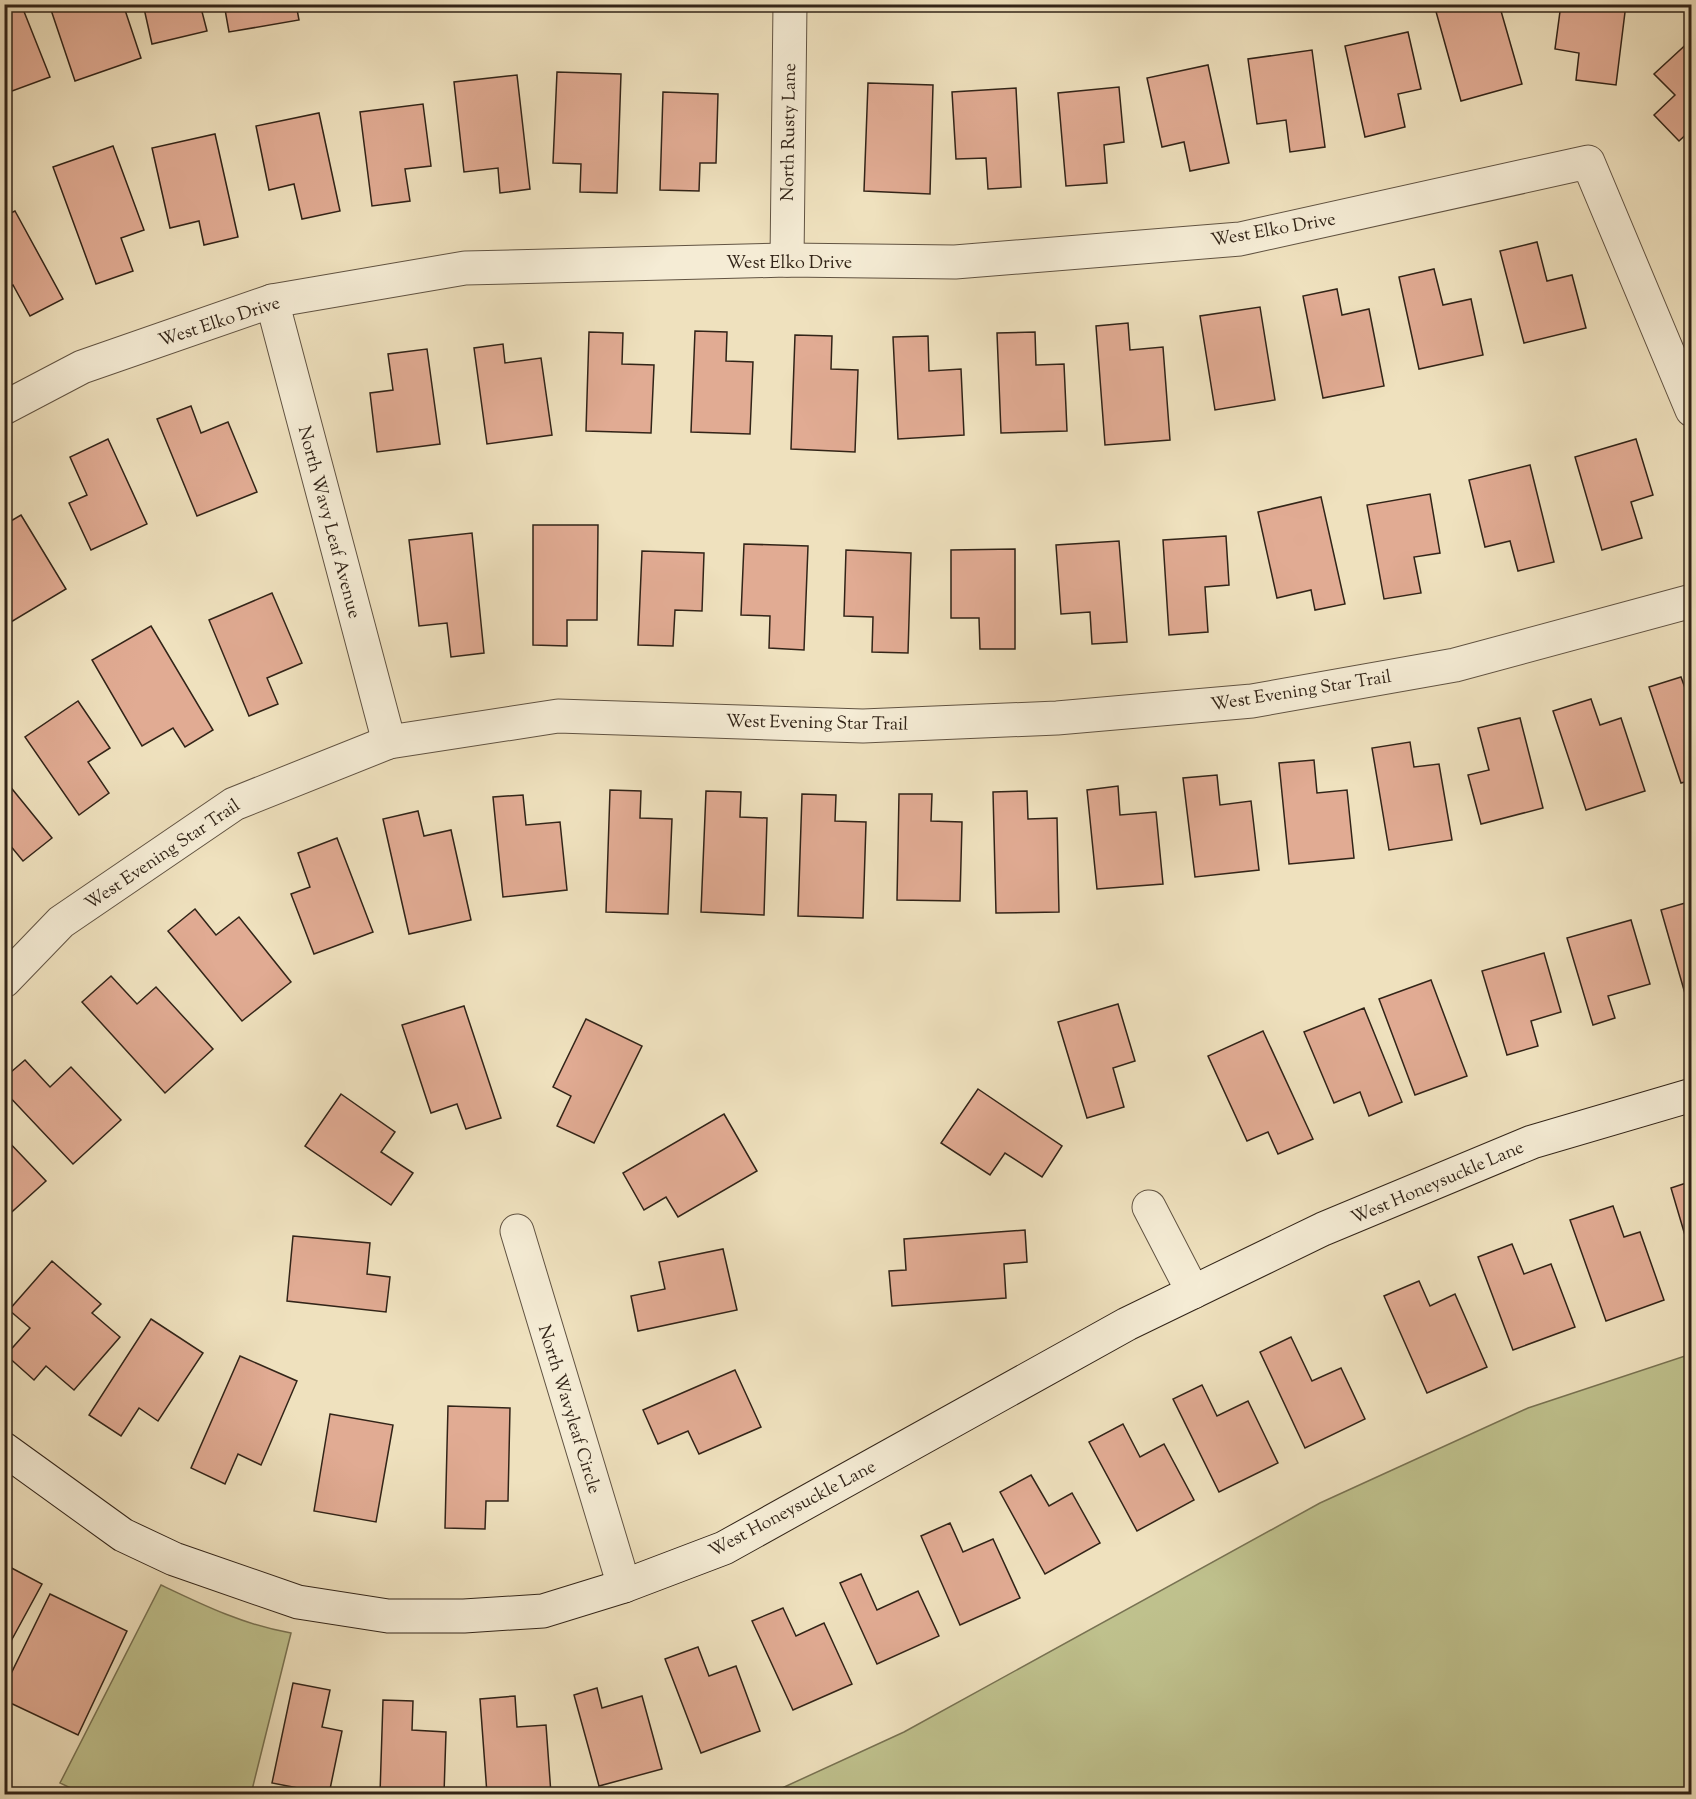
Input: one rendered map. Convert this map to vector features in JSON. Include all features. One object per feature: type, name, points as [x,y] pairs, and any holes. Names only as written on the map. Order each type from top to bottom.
[{"type":"street","name":"North Rusty Lane","points":[[787,260],[790,4]]},
{"type":"street","name":"West Elko Drive","points":[[4,408],[82,367],[272,301],[465,268],[787,260],[955,262],[1240,239],[1588,162],[1692,410]]},
{"type":"street","name":"North Wavy Leaf Avenue","points":[[272,301],[389,742]]},
{"type":"street","name":"West Evening Star Trail","points":[[4,981],[61,922],[234,804],[389,742],[558,716],[863,726],[1056,718],[1252,701],[1455,665],[1692,601]]},
{"type":"street","name":"West Honeysuckle Lane","points":[[4,1449],[123,1535],[174,1559],[297,1602],[388,1616],[464,1616],[543,1611],[624,1586],[724,1548],[1126,1324],[1316,1232],[1532,1142],[1692,1095]]},
{"type":"street","points":[[1149,1207],[1193,1292]]},
{"type":"street","name":"North Wavyleaf Circle","points":[[517,1231],[624,1586]]},
{"type":"green space","points":[[1691,1354],[1691,1794],[769,1794],[904,1732],[1320,1503],[1528,1408]]},
{"type":"green space","points":[[161,1585],[240,1620],[291,1633],[252,1790],[254,1794],[83,1794],[60,1783]]},
{"type":"building","points":[[4,4],[21,4],[50,77],[4,94]]},
{"type":"building","points":[[49,4],[123,4],[141,58],[75,81]]},
{"type":"building","points":[[143,4],[200,4],[207,31],[152,44]]},
{"type":"building","points":[[224,4],[296,4],[299,20],[229,32]]},
{"type":"building","points":[[1446,4],[1499,4],[1522,84],[1461,101],[1435,8]]},
{"type":"building","points":[[1561,4],[1626,4],[1616,85],[1576,80],[1579,53],[1555,49]]},
{"type":"building","points":[[1408,32],[1421,89],[1398,94],[1405,127],[1365,137],[1345,46]]},
{"type":"building","points":[[1692,39],[1692,129],[1679,141],[1654,115],[1675,95],[1654,74]]},
{"type":"building","points":[[1312,50],[1325,147],[1290,152],[1286,120],[1257,124],[1248,59]]},
{"type":"building","points":[[1208,65],[1229,163],[1190,171],[1184,142],[1162,147],[1147,78]]},
{"type":"building","points":[[557,72],[621,74],[617,193],[580,192],[581,164],[553,163]]},
{"type":"building","points":[[517,75],[530,189],[500,193],[498,168],[464,172],[454,82]]},
{"type":"building","points":[[868,83],[933,85],[930,194],[864,191]]},
{"type":"building","points":[[1119,87],[1124,142],[1104,145],[1107,183],[1066,186],[1058,93]]},
{"type":"building","points":[[1016,88],[1021,187],[988,189],[986,158],[956,159],[952,92]]},
{"type":"building","points":[[663,92],[718,94],[716,163],[700,163],[699,191],[660,190]]},
{"type":"building","points":[[423,104],[431,166],[405,169],[410,201],[372,206],[360,112]]},
{"type":"building","points":[[319,113],[340,211],[302,219],[294,184],[269,190],[256,126]]},
{"type":"building","points":[[215,134],[238,237],[204,245],[199,221],[170,228],[152,148]]},
{"type":"building","points":[[113,146],[144,230],[121,238],[133,271],[96,284],[53,167]]},
{"type":"building","points":[[15,211],[63,299],[30,316],[13,285],[4,290],[4,216]]},
{"type":"building","points":[[1537,242],[1547,281],[1572,275],[1586,328],[1524,343],[1500,251]]},
{"type":"building","points":[[1434,269],[1443,305],[1471,299],[1483,355],[1419,369],[1399,277]]},
{"type":"building","points":[[1337,289],[1342,315],[1369,309],[1384,386],[1323,398],[1303,296]]},
{"type":"building","points":[[1260,307],[1275,400],[1215,410],[1200,316]]},
{"type":"building","points":[[1128,323],[1130,350],[1163,347],[1170,440],[1105,445],[1096,326]]},
{"type":"building","points":[[695,331],[727,332],[726,361],[753,362],[750,434],[691,432]]},
{"type":"building","points":[[589,332],[623,333],[622,364],[654,365],[651,433],[586,431]]},
{"type":"building","points":[[1035,332],[1036,365],[1064,364],[1067,431],[1001,433],[997,333]]},
{"type":"building","points":[[795,335],[832,336],[831,369],[858,370],[855,452],[791,449]]},
{"type":"building","points":[[928,336],[929,371],[961,369],[964,435],[898,439],[893,337]]},
{"type":"building","points":[[503,344],[505,363],[541,358],[552,435],[487,444],[474,348]]},
{"type":"building","points":[[427,349],[440,444],[377,452],[370,393],[393,390],[388,354]]},
{"type":"building","points":[[191,406],[201,433],[228,422],[257,492],[197,516],[157,419]]},
{"type":"building","points":[[108,439],[147,524],[91,550],[69,503],[87,495],[70,457]]},
{"type":"building","points":[[1636,439],[1653,495],[1631,502],[1642,538],[1602,550],[1575,457]]},
{"type":"building","points":[[1530,465],[1554,562],[1518,571],[1510,541],[1485,547],[1469,480]]},
{"type":"building","points":[[1430,494],[1440,553],[1414,557],[1421,593],[1384,599],[1367,505]]},
{"type":"building","points":[[1321,497],[1345,604],[1315,610],[1311,590],[1277,598],[1258,512]]},
{"type":"building","points":[[21,515],[66,589],[11,622],[4,611],[4,525]]},
{"type":"building","points":[[533,525],[598,525],[597,620],[567,620],[567,646],[533,645]]},
{"type":"building","points":[[472,533],[484,653],[451,657],[447,623],[419,626],[409,540]]},
{"type":"building","points":[[1226,536],[1229,585],[1205,587],[1208,632],[1169,635],[1163,540]]},
{"type":"building","points":[[1119,541],[1127,642],[1092,644],[1090,612],[1061,614],[1056,545]]},
{"type":"building","points":[[744,544],[808,546],[804,650],[769,648],[770,616],[741,615]]},
{"type":"building","points":[[1015,549],[1015,649],[980,649],[979,618],[951,618],[951,550]]},
{"type":"building","points":[[846,550],[911,553],[908,653],[872,652],[873,617],[844,616]]},
{"type":"building","points":[[642,551],[704,553],[702,611],[675,610],[673,646],[638,645]]},
{"type":"building","points":[[272,593],[302,663],[267,678],[278,704],[249,716],[209,620]]},
{"type":"building","points":[[151,626],[213,730],[185,747],[173,728],[142,746],[92,660]]},
{"type":"building","points":[[1681,677],[1689,699],[1692,698],[1692,780],[1681,783],[1649,687]]},
{"type":"building","points":[[1591,699],[1600,725],[1621,718],[1645,791],[1586,810],[1553,711]]},
{"type":"building","points":[[78,701],[110,748],[88,762],[109,793],[79,815],[25,737]]},
{"type":"building","points":[[1520,718],[1543,808],[1481,824],[1468,775],[1489,770],[1478,728]]},
{"type":"building","points":[[1410,742],[1414,767],[1439,764],[1452,840],[1389,850],[1372,748]]},
{"type":"building","points":[[1314,760],[1317,793],[1347,790],[1354,858],[1289,864],[1279,763]]},
{"type":"building","points":[[1217,775],[1220,805],[1251,801],[1259,870],[1195,877],[1183,778]]},
{"type":"building","points":[[4,779],[52,838],[23,861],[4,838]]},
{"type":"building","points":[[1118,786],[1120,815],[1156,812],[1163,884],[1097,889],[1087,790]]},
{"type":"building","points":[[610,790],[641,791],[640,818],[672,819],[668,914],[606,912]]},
{"type":"building","points":[[706,791],[741,792],[740,817],[767,818],[764,915],[701,912]]},
{"type":"building","points":[[1027,791],[1028,819],[1057,818],[1059,912],[996,913],[993,792]]},
{"type":"building","points":[[802,794],[836,795],[835,821],[866,822],[863,918],[798,916]]},
{"type":"building","points":[[899,794],[932,794],[931,821],[962,822],[960,901],[897,900]]},
{"type":"building","points":[[523,795],[526,825],[560,822],[567,890],[503,897],[493,797]]},
{"type":"building","points":[[418,811],[424,836],[451,830],[471,920],[409,934],[383,819]]},
{"type":"building","points":[[337,838],[373,932],[314,954],[291,894],[310,887],[298,853]]},
{"type":"building","points":[[1692,901],[1692,1003],[1688,1004],[1661,910]]},
{"type":"building","points":[[195,909],[216,935],[239,917],[291,982],[242,1021],[168,931]]},
{"type":"building","points":[[1631,920],[1650,984],[1608,996],[1615,1018],[1593,1025],[1567,938]]},
{"type":"building","points":[[1544,953],[1561,1012],[1531,1021],[1538,1046],[1507,1055],[1482,971]]},
{"type":"building","points":[[111,976],[137,1004],[156,987],[213,1049],[165,1093],[82,1002]]},
{"type":"building","points":[[1431,980],[1467,1076],[1415,1095],[1379,999]]},
{"type":"building","points":[[1118,1004],[1135,1061],[1113,1068],[1124,1107],[1087,1118],[1058,1022]]},
{"type":"building","points":[[464,1006],[501,1118],[466,1129],[457,1104],[431,1113],[402,1025]]},
{"type":"building","points":[[1364,1008],[1402,1102],[1369,1116],[1360,1092],[1334,1103],[1304,1032]]},
{"type":"building","points":[[586,1019],[642,1046],[594,1143],[557,1126],[571,1096],[553,1087]]},
{"type":"building","points":[[1263,1031],[1313,1139],[1278,1154],[1268,1132],[1247,1141],[1208,1056]]},
{"type":"building","points":[[25,1060],[50,1087],[71,1067],[121,1120],[73,1164],[4,1091],[4,1078]]},
{"type":"building","points":[[978,1089],[1062,1146],[1042,1177],[1005,1153],[990,1175],[941,1143]]},
{"type":"building","points":[[341,1094],[395,1132],[381,1152],[413,1173],[391,1205],[305,1146]]},
{"type":"building","points":[[724,1114],[757,1171],[678,1217],[666,1197],[644,1210],[623,1173]]},
{"type":"building","points":[[4,1137],[46,1181],[4,1219]]},
{"type":"building","points":[[1692,1181],[1692,1259],[1671,1188]]},
{"type":"building","points":[[1613,1206],[1624,1237],[1640,1232],[1664,1300],[1606,1321],[1570,1220]]},
{"type":"building","points":[[1025,1230],[1027,1262],[1004,1264],[1006,1298],[892,1306],[889,1271],[906,1270],[904,1239]]},
{"type":"building","points":[[293,1236],[370,1243],[367,1274],[390,1277],[386,1312],[287,1301]]},
{"type":"building","points":[[1512,1244],[1524,1274],[1551,1264],[1575,1327],[1513,1350],[1478,1257]]},
{"type":"building","points":[[723,1249],[737,1310],[638,1331],[631,1296],[665,1289],[659,1262]]},
{"type":"building","points":[[52,1261],[101,1304],[92,1313],[120,1337],[74,1390],[46,1366],[34,1380],[6,1355],[30,1328],[9,1310]]},
{"type":"building","points":[[1419,1281],[1430,1306],[1455,1294],[1487,1367],[1427,1393],[1384,1296]]},
{"type":"building","points":[[151,1319],[203,1353],[158,1421],[139,1408],[121,1436],[89,1415]]},
{"type":"building","points":[[1291,1337],[1312,1381],[1341,1368],[1365,1419],[1305,1448],[1260,1352]]},
{"type":"building","points":[[240,1356],[297,1381],[261,1465],[238,1454],[225,1484],[191,1468]]},
{"type":"building","points":[[735,1370],[761,1427],[699,1454],[688,1431],[658,1444],[643,1410]]},
{"type":"building","points":[[1202,1385],[1217,1416],[1248,1401],[1278,1463],[1219,1492],[1173,1399]]},
{"type":"building","points":[[448,1406],[510,1408],[508,1501],[486,1501],[485,1529],[445,1528]]},
{"type":"building","points":[[330,1414],[393,1425],[376,1522],[314,1511]]},
{"type":"building","points":[[1123,1424],[1140,1457],[1164,1444],[1194,1500],[1137,1531],[1089,1442]]},
{"type":"building","points":[[1031,1475],[1049,1506],[1072,1493],[1100,1543],[1045,1574],[1000,1492]]},
{"type":"building","points":[[950,1523],[963,1552],[993,1539],[1020,1598],[960,1625],[921,1536]]},
{"type":"building","points":[[4,1564],[42,1584],[4,1654]]},
{"type":"building","points":[[861,1574],[877,1610],[918,1591],[939,1636],[877,1664],[840,1583]]},
{"type":"building","points":[[50,1594],[127,1631],[78,1735],[4,1700],[4,1688]]},
{"type":"building","points":[[783,1608],[796,1636],[824,1623],[852,1684],[793,1710],[752,1621]]},
{"type":"building","points":[[698,1647],[709,1676],[736,1666],[760,1731],[701,1753],[665,1659]]},
{"type":"building","points":[[293,1683],[330,1690],[322,1727],[342,1731],[329,1794],[272,1783]]},
{"type":"building","points":[[597,1688],[602,1708],[642,1696],[662,1769],[599,1786],[574,1695]]},
{"type":"building","points":[[515,1696],[517,1727],[546,1725],[551,1794],[487,1794],[480,1699]]},
{"type":"building","points":[[383,1700],[413,1701],[412,1730],[446,1732],[444,1794],[380,1794]]}]
